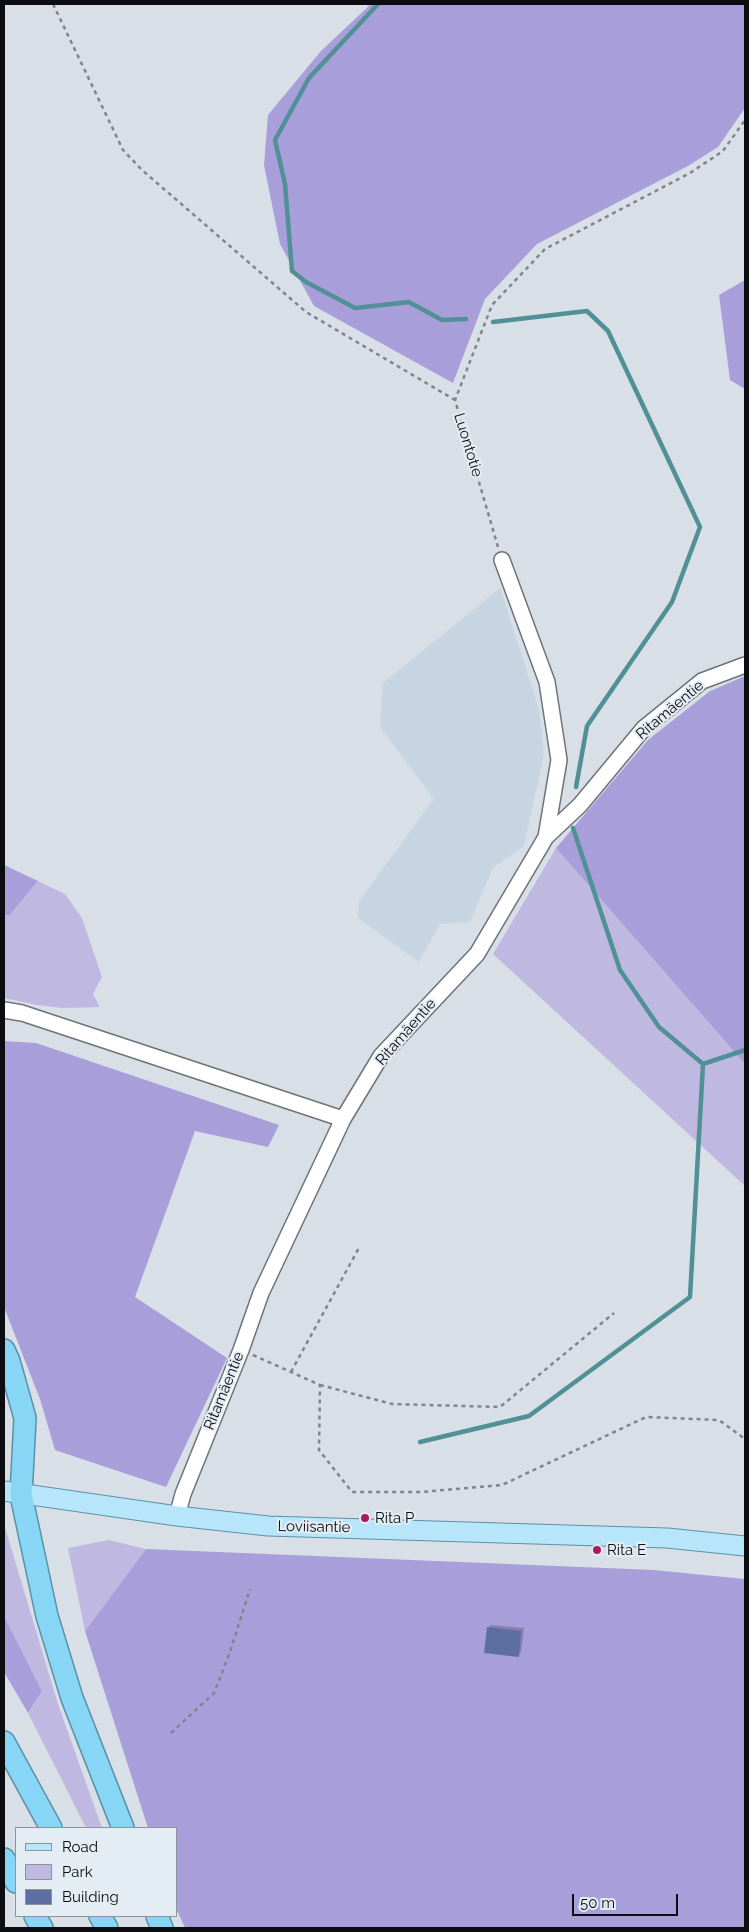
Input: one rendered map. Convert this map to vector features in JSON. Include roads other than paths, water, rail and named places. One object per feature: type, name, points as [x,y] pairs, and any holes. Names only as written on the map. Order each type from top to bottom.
[{"type":"highway","points":[[4,1350],[9,1361],[25,1418],[12,1493],[46,1616],[72,1698],[123,1827]]},
{"type":"highway","points":[[4,1742],[50,1827]]},
{"type":"highway","points":[[4,1859],[15,1880]]},
{"type":"highway","points":[[36,1917],[42,1928]]},
{"type":"highway","points":[[101,1917],[107,1928]]},
{"type":"main road","name":"Loviisantie","points":[[12,1493],[177,1516],[268,1526],[667,1538],[745,1546]]},
{"type":"street","points":[[502,560],[547,682],[559,760],[546,837]]},
{"type":"street","name":"Ritamäentie","points":[[177,1516],[183,1494],[241,1350],[261,1293],[343,1119],[381,1056],[477,954],[546,837],[580,805],[644,728],[702,681],[745,665]]},
{"type":"street","points":[[4,1010],[22,1013],[343,1119]]},
{"type":"waterway","points":[[378,4],[309,78],[275,140],[285,184],[292,271],[306,282],[355,308],[409,302],[442,320],[466,319]]},
{"type":"waterway","points":[[493,322],[587,311],[608,331],[700,527],[672,602],[587,726],[576,787]]},
{"type":"waterway","points":[[573,828],[620,970],[659,1027],[703,1064],[745,1050]]},
{"type":"waterway","points":[[420,1442],[529,1416],[690,1297],[703,1064]]},
{"type":"place","name":"Rita P","points":[[365,1518]]},
{"type":"place","name":"Rita E","points":[[597,1550]]}]
